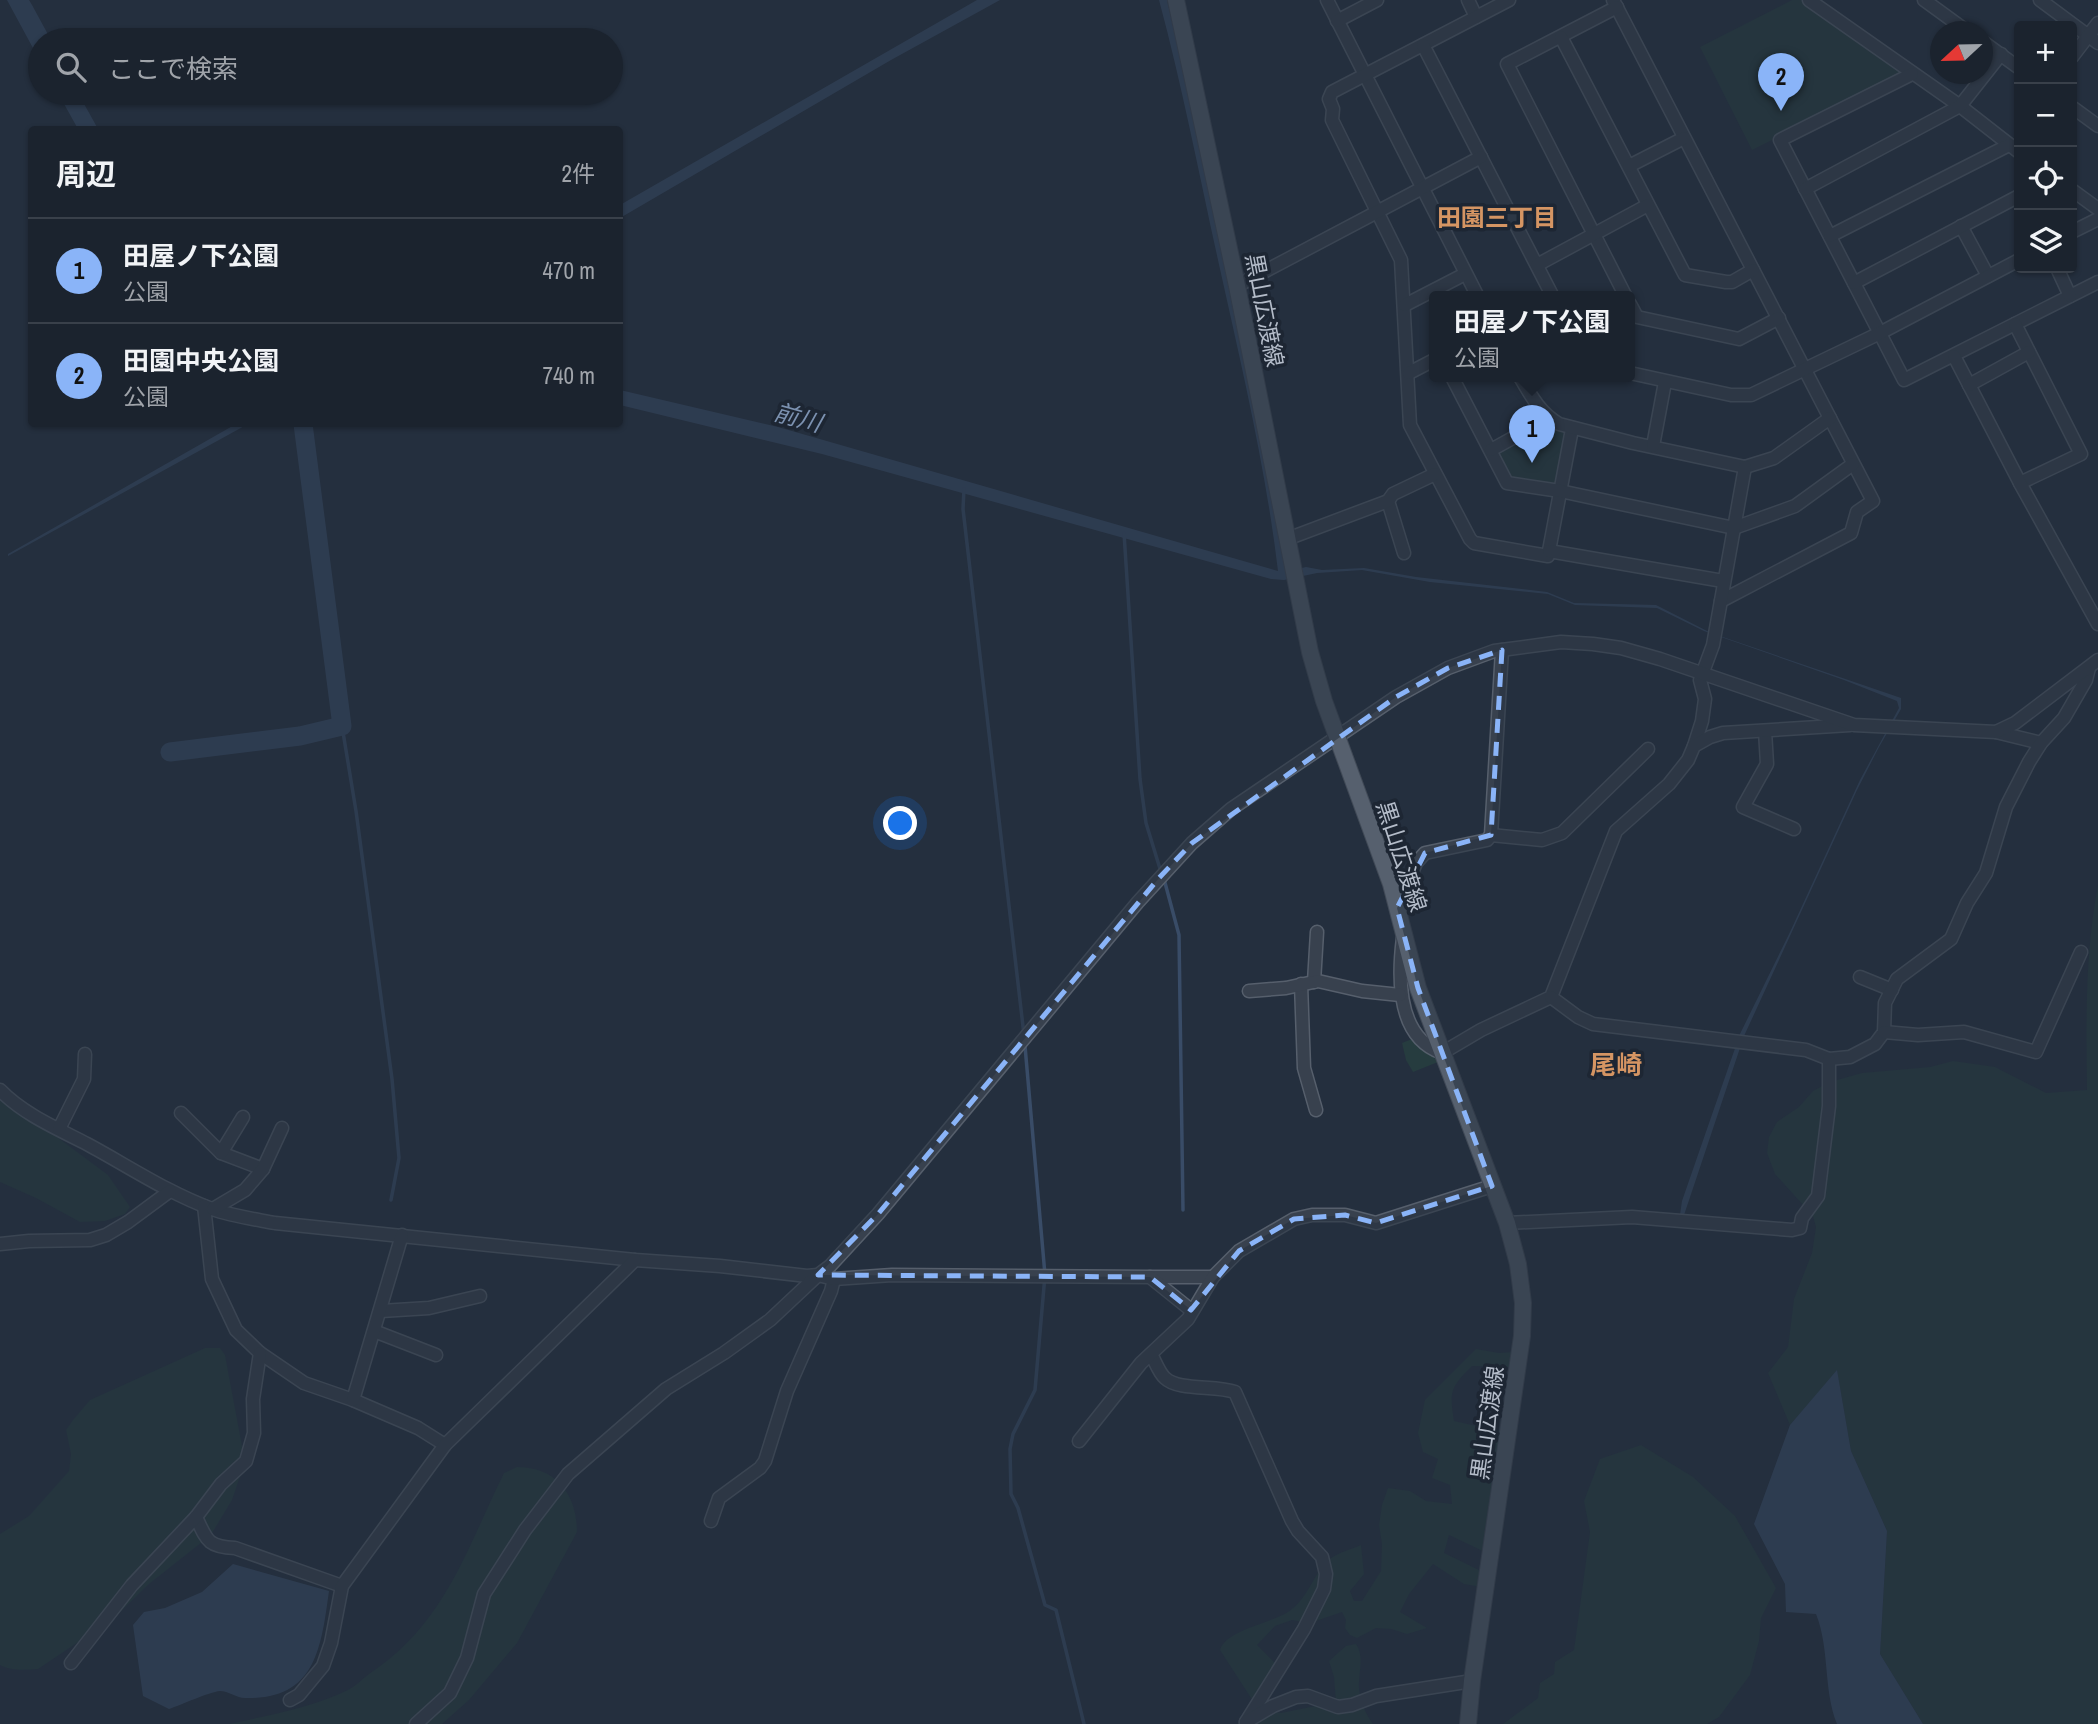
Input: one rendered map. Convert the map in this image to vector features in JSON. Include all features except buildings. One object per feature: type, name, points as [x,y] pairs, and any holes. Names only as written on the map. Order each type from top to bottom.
[{"type":"main road","name":"黒山広渡線","points":[[1176,0],[1237,286],[1310,652],[1324,701],[1391,884],[1418,988],[1507,1223],[1518,1264],[1523,1303],[1522,1336],[1468,1724]]},
{"type":"street","points":[[1327,0],[1475,291]]},
{"type":"street","points":[[1337,21],[1377,0]]},
{"type":"street","points":[[1468,0],[1476,17]]},
{"type":"street","points":[[1509,0],[1332,92],[1329,99],[1333,109],[1332,120],[1403,266],[1410,425],[1474,543],[1548,556],[1572,429]]},
{"type":"street","points":[[1809,0],[1960,106],[2014,148],[1830,236]]},
{"type":"street","points":[[1924,0],[1953,21]]},
{"type":"street","points":[[2040,0],[2093,39]]},
{"type":"street","points":[[1623,291],[1507,64],[1561,37],[1615,4],[1873,501],[1857,512],[1851,533],[1721,601]]},
{"type":"street","points":[[2077,53],[2093,39],[2098,23]]},
{"type":"street","points":[[1561,37],[1685,275],[1732,282],[1753,271]]},
{"type":"street","points":[[1423,45],[1550,291]]},
{"type":"street","points":[[1993,48],[2014,64]]},
{"type":"street","points":[[1805,189],[1960,106],[2001,54]]},
{"type":"street","points":[[1912,74],[1780,140],[1904,380],[2098,282]]},
{"type":"street","points":[[2077,111],[2098,126]]},
{"type":"street","points":[[1629,166],[1684,138]]},
{"type":"street","points":[[1237,286],[1481,157]]},
{"type":"street","points":[[2077,194],[2098,209]]},
{"type":"street","points":[[1854,283],[2014,199]]},
{"type":"street","points":[[1537,265],[1648,205]]},
{"type":"street","points":[[2077,230],[2098,219]]},
{"type":"street","points":[[1961,226],[1988,276]]},
{"type":"street","points":[[1635,374],[1731,395],[1751,395],[1880,333],[2014,263]]},
{"type":"street","points":[[2059,273],[2070,296]]},
{"type":"street","points":[[1432,291],[1465,274]]},
{"type":"street","points":[[1405,305],[1429,293]]},
{"type":"street","points":[[1635,313],[1637,317],[1739,339],[1779,318]]},
{"type":"street","points":[[2015,324],[2081,454],[2020,483]]},
{"type":"street","points":[[1969,385],[2029,352]]},
{"type":"street","points":[[1954,356],[2098,624]]},
{"type":"street","points":[[1409,373],[1429,363]]},
{"type":"street","points":[[1455,382],[1507,483],[1560,491],[1734,528],[1795,506],[1853,464]]},
{"type":"street","points":[[1523,382],[1534,403],[1549,418],[1572,429],[1745,467],[1774,458],[1830,418]]},
{"type":"street","points":[[1653,446],[1665,382]]},
{"type":"street","points":[[1491,450],[1549,418]]},
{"type":"street","points":[[1404,934],[1400,959],[1400,995],[1404,1011],[1415,1031],[1432,1050],[1442,1053],[1481,1030],[1551,997],[1616,831],[1669,784],[1688,760],[1694,746],[1705,699],[1700,680],[1713,645],[1745,467]]},
{"type":"street","points":[[1287,539],[1388,501],[1393,494],[1435,474]]},
{"type":"street","points":[[1388,501],[1404,553]]},
{"type":"street","points":[[1549,551],[1723,581]]},
{"type":"street","points":[[416,1724],[450,1693],[467,1658],[484,1594],[525,1530],[568,1474],[666,1389],[770,1320],[830,1266],[878,1214],[1138,902],[1192,843],[1231,809],[1396,696],[1448,668],[1494,651],[1561,642],[1621,648],[1854,724]]},
{"type":"street","points":[[1397,908],[1416,863],[1425,853],[1487,840],[1491,835],[1502,650]]},
{"type":"street","points":[[1996,732],[2015,723],[2093,664]]},
{"type":"street","points":[[1551,997],[1578,1017],[1593,1024],[1806,1050],[1829,1059],[1850,1057],[1875,1044],[1884,1032],[1885,1003],[1897,979],[1951,939],[1967,903],[1986,873],[2006,807],[2041,743],[2064,718],[2093,664]]},
{"type":"street","points":[[1694,746],[1723,733],[1854,724],[1996,732],[2041,743]]},
{"type":"street","points":[[1765,731],[1767,764],[1743,807],[1794,829]]},
{"type":"street","points":[[1491,835],[1542,840],[1562,833],[1648,749]]},
{"type":"street","points":[[1316,1111],[1304,1069],[1308,983],[1317,932]]},
{"type":"street","points":[[1884,1032],[1918,1035],[1964,1032],[2036,1052],[2081,952]]},
{"type":"street","points":[[1860,977],[1892,990]]},
{"type":"street","points":[[1249,991],[1308,983],[1400,995]]},
{"type":"street","points":[[59,1129],[84,1079],[85,1054]]},
{"type":"street","points":[[1507,1223],[1632,1217],[1792,1230],[1800,1228],[1802,1218],[1818,1196],[1829,1106],[1829,1059]]},
{"type":"street","points":[[0,1090],[9,1099],[59,1129],[170,1191],[208,1208],[275,1223],[635,1260],[818,1275],[834,1279],[892,1275],[1213,1277]]},
{"type":"street","points":[[181,1113],[221,1153],[263,1169]]},
{"type":"street","points":[[221,1153],[243,1118]]},
{"type":"street","points":[[208,1208],[245,1190],[263,1169],[282,1128]]},
{"type":"street","points":[[1079,1441],[1151,1354],[1188,1319],[1213,1277],[1239,1251],[1294,1219],[1312,1215],[1345,1215],[1376,1223],[1492,1186]]},
{"type":"street","points":[[0,1244],[90,1240],[128,1222],[170,1191]]},
{"type":"street","points":[[208,1208],[212,1279],[236,1330],[260,1353],[304,1383],[353,1400],[418,1429],[445,1445]]},
{"type":"street","points":[[353,1400],[402,1235]]},
{"type":"street","points":[[290,1700],[299,1695],[323,1666],[331,1643],[342,1586],[445,1445],[635,1260]]},
{"type":"street","points":[[1150,1277],[1191,1310]]},
{"type":"street","points":[[711,1521],[719,1498],[760,1468],[765,1461],[787,1391],[834,1279]]},
{"type":"street","points":[[381,1311],[429,1308],[480,1296]]},
{"type":"street","points":[[374,1331],[436,1355]]},
{"type":"street","points":[[71,1663],[132,1585],[196,1517],[221,1484],[246,1461],[254,1433],[253,1399],[260,1353]]},
{"type":"street","points":[[1151,1354],[1165,1379],[1180,1385],[1223,1388],[1235,1392],[1298,1531],[1322,1557],[1326,1574],[1324,1590],[1304,1629],[1245,1723]]},
{"type":"street","points":[[196,1517],[209,1542],[217,1547],[235,1548],[342,1586]]},
{"type":"street","points":[[1245,1723],[1273,1706],[1296,1697],[1308,1696],[1338,1707],[1352,1706],[1376,1696],[1472,1681]]},
{"type":"highlighted area","points":[[1502,650],[1491,835],[1425,853],[1397,908],[1418,988],[1492,1186],[1376,1223],[1345,1215],[1294,1219],[1239,1251],[1191,1310],[1150,1277],[818,1275],[878,1214],[1159,878],[1192,843],[1396,697],[1448,668]]},
{"type":"green space","points":[[1792,0],[1801,0],[1906,73],[1752,150],[1700,47]]},
{"type":"green space","points":[[1549,423],[1568,434],[1557,486],[1510,476],[1495,450]]},
{"type":"green space","points":[[2098,885],[2098,1724],[1923,1724],[1880,1654],[1887,1531],[1851,1451],[1837,1371],[1790,1425],[1768,1373],[1788,1347],[1794,1299],[1812,1253],[1816,1227],[1813,1216],[1775,1174],[1767,1153],[1769,1137],[1777,1122],[1799,1107],[1813,1091],[1830,1082],[1862,1073],[1930,1067],[1953,1061],[1995,1067],[2046,1093],[2087,1090],[2089,962]]},
{"type":"green space","points":[[1417,1037],[1438,1062],[1413,1072],[1406,1060],[1402,1043]]},
{"type":"green space","points":[[0,1097],[12,1099],[108,1175],[130,1207],[125,1214],[105,1221],[80,1222],[0,1182]]},
{"type":"green space","points":[[205,1348],[220,1348],[225,1355],[245,1462],[232,1500],[211,1535],[149,1584],[114,1618],[38,1669],[13,1669],[0,1665],[0,1534],[29,1516],[69,1471],[71,1454],[66,1430],[90,1400]]},
{"type":"green space","points":[[1476,1349],[1499,1353],[1514,1352],[1513,1367],[1472,1366],[1456,1385],[1452,1396],[1454,1421],[1499,1431],[1504,1436],[1487,1553],[1449,1535],[1444,1553],[1481,1571],[1481,1587],[1464,1584],[1433,1564],[1409,1594],[1400,1612],[1427,1628],[1407,1634],[1376,1628],[1357,1638],[1350,1635],[1345,1628],[1346,1620],[1342,1612],[1310,1623],[1292,1620],[1275,1626],[1257,1645],[1277,1665],[1253,1701],[1220,1650],[1230,1637],[1288,1612],[1301,1599],[1326,1562],[1361,1545],[1364,1574],[1350,1591],[1354,1601],[1362,1601],[1381,1571],[1382,1544],[1379,1525],[1388,1488],[1410,1491],[1426,1501],[1452,1504],[1450,1485],[1432,1478],[1438,1459],[1423,1452],[1418,1433],[1425,1400]]},
{"type":"green space","points":[[1641,1445],[1693,1477],[1735,1516],[1776,1588],[1761,1618],[1759,1641],[1750,1675],[1719,1717],[1707,1724],[1503,1724],[1538,1698],[1540,1683],[1554,1674],[1555,1662],[1574,1650],[1590,1532],[1584,1501],[1600,1459]]},
{"type":"green space","points":[[517,1467],[543,1472],[562,1486],[573,1506],[577,1532],[517,1643],[469,1700],[442,1724],[229,1724],[290,1710],[334,1696],[354,1687],[395,1654],[435,1609],[465,1557],[504,1473]]},
{"type":"green space","points":[[1356,1644],[1361,1660],[1360,1698],[1373,1724],[1237,1724],[1256,1708],[1281,1713],[1336,1702],[1334,1677],[1329,1661],[1346,1646]]},
{"type":"water","points":[[7,0],[29,0],[44,28],[28,28],[28,39]]},
{"type":"water","points":[[977,0],[1000,0],[891,60],[623,216],[623,203]]},
{"type":"water","points":[[1159,0],[1167,0],[1175,35],[1263,448],[1286,572],[1306,567],[1322,570],[1364,568],[1416,577],[1547,592],[1574,603],[1656,605],[1711,633],[1901,698],[1901,709],[1857,790],[1744,1036],[1684,1215],[1680,1215],[1682,1201],[1740,1034],[1860,780],[1899,708],[1897,701],[1704,631],[1657,608],[1575,605],[1548,594],[1430,582],[1362,570],[1317,573],[1284,580],[1271,579],[822,454],[623,406],[623,391],[778,427],[1278,571],[1253,419],[1184,100]]},
{"type":"water","points":[[65,105],[85,105],[96,126],[76,126]]},
{"type":"water","points":[[231,427],[243,427],[8,556]]},
{"type":"water","points":[[1837,1370],[1851,1451],[1887,1531],[1880,1654],[1923,1724],[1837,1724],[1816,1614],[1786,1612],[1785,1584],[1754,1524],[1790,1425]]},
{"type":"water","points":[[233,1564],[329,1591],[318,1650],[311,1667],[301,1680],[287,1690],[269,1696],[242,1698],[220,1691],[169,1709],[143,1696],[133,1625],[144,1612],[165,1608],[202,1592]]},
{"type":"waterway","points":[[170,752],[300,736],[342,726],[303,427]]},
{"type":"waterway","points":[[964,489],[963,509],[1024,1035]]},
{"type":"waterway","points":[[1124,533],[1140,779],[1146,823],[1161,872]]},
{"type":"waterway","points":[[342,726],[392,1079],[399,1158],[391,1200]]},
{"type":"waterway","points":[[1164,879],[1179,935],[1183,1210]]},
{"type":"waterway","points":[[1025,1046],[1045,1275],[1035,1390],[1013,1434],[1010,1449],[1011,1494],[1018,1508],[1045,1605],[1056,1610],[1084,1724]]},
{"type":"place","name":"田園中央公園","points":[[1781,111]]},
{"type":"place","name":"田屋ノ下公園","points":[[1532,463]]},
{"type":"district","name":"田園三丁目","points":[[1497,217]]},
{"type":"district","name":"尾崎","points":[[1616,1064]]},
{"type":"water label","name":"前川","points":[[798,417]]}]
